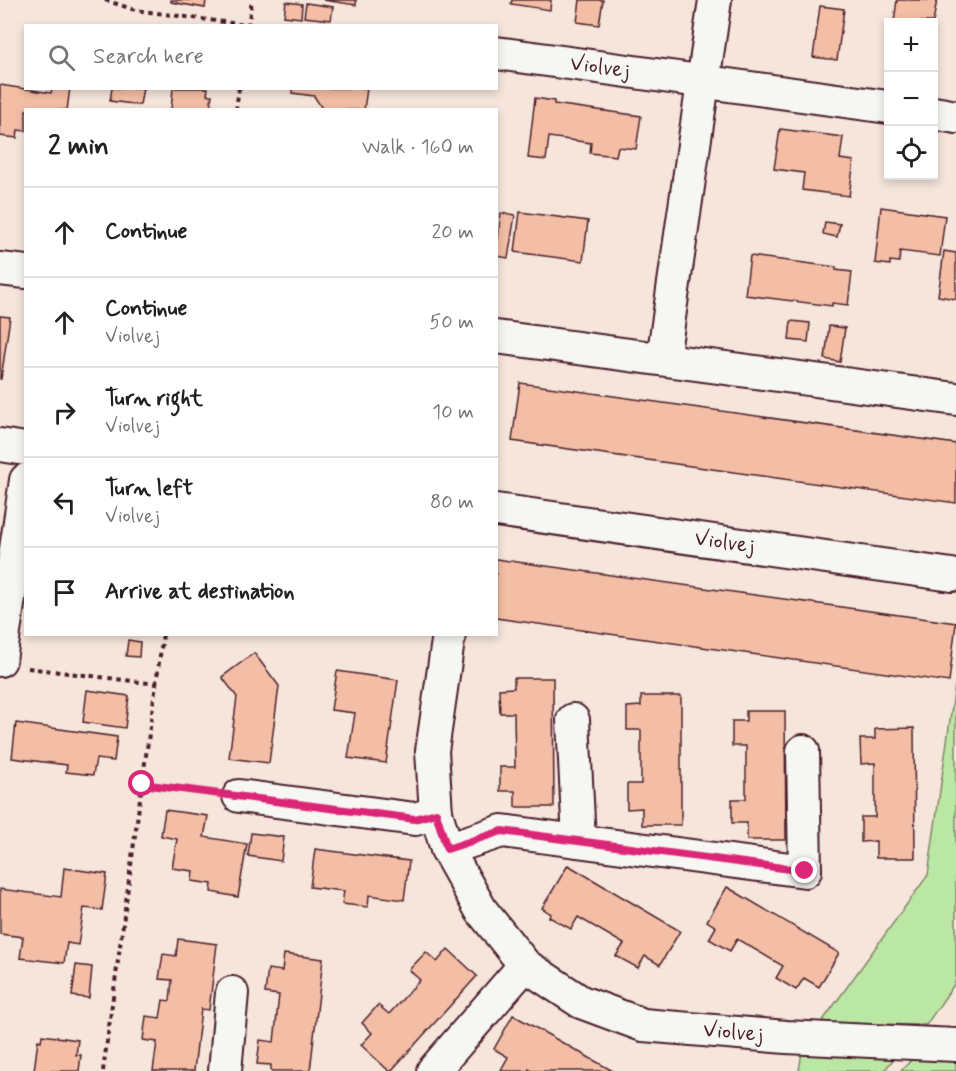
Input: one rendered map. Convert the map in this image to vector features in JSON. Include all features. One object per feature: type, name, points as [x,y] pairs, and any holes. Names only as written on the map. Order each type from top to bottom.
[{"type":"street","points":[[663,359],[715,0]]},
{"type":"street","name":"Violvej","points":[[498,53],[884,106]]},
{"type":"street","points":[[938,114],[956,117]]},
{"type":"street","points":[[0,269],[24,272]]},
{"type":"street","points":[[498,337],[956,399]]},
{"type":"street","points":[[0,445],[24,449]]},
{"type":"street","points":[[11,663],[24,504]]},
{"type":"street","name":"Violvej","points":[[498,510],[952,575]]},
{"type":"street","name":"Violvej","points":[[449,636],[432,751],[436,813],[447,849],[481,910],[525,965],[581,1002],[643,1025],[786,1037],[956,1045]]},
{"type":"street","points":[[573,720],[579,841]]},
{"type":"street","points":[[447,849],[502,831],[805,871],[803,751]]},
{"type":"street","points":[[239,796],[415,819],[436,813]]},
{"type":"street","points":[[446,1066],[525,965]]},
{"type":"street","points":[[225,1071],[232,993]]},
{"type":"path","points":[[105,0],[135,10],[240,24]]},
{"type":"path","points":[[248,24],[252,0]]},
{"type":"path","points":[[236,108],[239,90]]},
{"type":"path","points":[[103,1071],[163,636]]},
{"type":"path","points":[[11,663],[156,684]]},
{"type":"path","points":[[142,784],[239,796]]},
{"type":"green space","points":[[956,678],[955,983],[926,1025],[821,1023],[928,875]]},
{"type":"green space","points":[[802,1052],[896,1056],[884,1071],[799,1071]]},
{"type":"green space","points":[[913,1058],[956,1060],[956,1071],[901,1071]]},
{"type":"building","points":[[171,0],[206,0],[205,8],[171,2]]},
{"type":"building","points":[[323,0],[356,0],[356,5]]},
{"type":"building","points":[[512,0],[551,0],[550,10],[511,4]]},
{"type":"building","points":[[580,0],[603,0],[599,25],[577,22]]},
{"type":"building","points":[[897,0],[937,0],[934,18],[895,18]]},
{"type":"building","points":[[286,2],[302,4],[301,18],[284,16]]},
{"type":"building","points":[[306,3],[333,7],[331,20],[304,17]]},
{"type":"building","points":[[820,6],[844,9],[837,60],[813,57]]},
{"type":"building","points":[[0,85],[51,93],[52,90],[70,90],[67,108],[24,108],[24,131],[18,130],[17,138],[0,136]]},
{"type":"building","points":[[112,90],[143,90],[140,105],[110,101]]},
{"type":"building","points":[[173,90],[208,90],[207,95],[212,95],[210,108],[171,108]]},
{"type":"building","points":[[292,90],[367,90],[364,108],[322,108],[314,96],[292,93]]},
{"type":"building","points":[[535,98],[554,101],[554,104],[641,116],[636,149],[618,147],[616,156],[590,153],[591,143],[549,137],[546,160],[528,158]]},
{"type":"building","points":[[780,129],[843,137],[840,159],[854,161],[849,196],[802,190],[804,173],[774,169]]},
{"type":"building","points":[[881,207],[945,216],[940,256],[900,251],[899,262],[890,261],[890,265],[875,263]]},
{"type":"building","points":[[520,212],[588,221],[583,261],[515,252]]},
{"type":"building","points":[[501,213],[515,215],[508,258],[498,256]]},
{"type":"building","points":[[825,222],[840,224],[837,237],[823,234]]},
{"type":"building","points":[[944,251],[956,253],[956,299],[938,296]]},
{"type":"building","points":[[750,256],[836,267],[836,270],[852,272],[848,305],[832,303],[832,306],[745,295]]},
{"type":"building","points":[[0,316],[10,317],[1,379],[0,379]]},
{"type":"building","points":[[791,321],[810,323],[808,342],[789,340]]},
{"type":"building","points":[[829,326],[845,328],[840,362],[825,359]]},
{"type":"building","points":[[520,383],[956,444],[956,503],[512,441]]},
{"type":"building","points":[[498,559],[956,623],[949,682],[498,618]]},
{"type":"building","points":[[128,640],[140,642],[139,657],[126,656]]},
{"type":"building","points":[[254,653],[279,686],[269,763],[229,758],[237,697],[222,677]]},
{"type":"building","points":[[337,671],[398,680],[386,763],[348,758],[355,713],[331,710]]},
{"type":"building","points":[[514,678],[553,678],[554,807],[515,807],[515,791],[500,791],[500,767],[515,767],[514,713],[500,713],[499,689],[514,688]]},
{"type":"building","points":[[87,690],[129,696],[125,728],[83,722]]},
{"type":"building","points":[[641,696],[681,696],[681,825],[642,825],[642,808],[627,809],[627,784],[641,784],[641,730],[627,730],[627,707],[641,706]]},
{"type":"building","points":[[746,711],[785,711],[786,840],[747,840],[747,823],[732,823],[732,799],[746,799],[746,746],[732,746],[732,721],[746,721]]},
{"type":"building","points":[[16,723],[117,737],[114,761],[96,759],[93,775],[66,772],[67,765],[12,758]]},
{"type":"building","points":[[914,728],[915,858],[876,858],[876,841],[861,842],[861,817],[875,817],[875,763],[861,764],[860,739],[875,739],[875,729]]},
{"type":"building","points":[[165,810],[208,816],[204,837],[247,844],[238,897],[211,892],[212,884],[192,881],[193,871],[172,868],[177,839],[161,836]]},
{"type":"building","points":[[251,833],[284,837],[281,861],[248,856]]},
{"type":"building","points":[[315,849],[409,861],[404,900],[369,895],[368,907],[342,904],[344,891],[310,887]]},
{"type":"building","points":[[568,865],[680,931],[660,965],[645,956],[638,968],[616,956],[624,944],[578,917],[571,929],[549,917],[551,914],[542,908]]},
{"type":"building","points":[[64,868],[107,874],[102,910],[84,908],[78,945],[67,943],[64,963],[20,958],[23,937],[0,934],[0,889],[61,897]]},
{"type":"building","points":[[727,887],[839,953],[819,987],[804,978],[796,990],[776,978],[783,966],[737,939],[730,951],[709,939],[716,927],[707,921]]},
{"type":"building","points":[[178,939],[217,944],[209,1010],[201,1009],[194,1071],[153,1071],[157,1042],[143,1040],[146,1016],[160,1018],[163,1000],[170,1001],[172,980],[159,979],[163,954],[176,956]]},
{"type":"building","points":[[448,949],[477,976],[389,1071],[361,1045],[372,1033],[362,1023],[378,1005],[389,1014],[420,980],[409,970],[426,952],[437,962]]},
{"type":"building","points":[[284,954],[323,959],[310,1071],[271,1071],[271,1065],[257,1064],[260,1040],[274,1042],[279,995],[265,993],[268,969],[282,971]]},
{"type":"building","points":[[76,965],[92,967],[89,998],[72,996]]},
{"type":"building","points":[[513,1015],[613,1071],[501,1070],[508,1057],[494,1049]]},
{"type":"building","points":[[42,1035],[78,1040],[76,1055],[81,1055],[79,1071],[34,1071],[38,1040],[41,1041]]},
{"type":"route","points":[[142,784],[415,819],[436,813],[447,849],[502,831],[805,871]]}]
